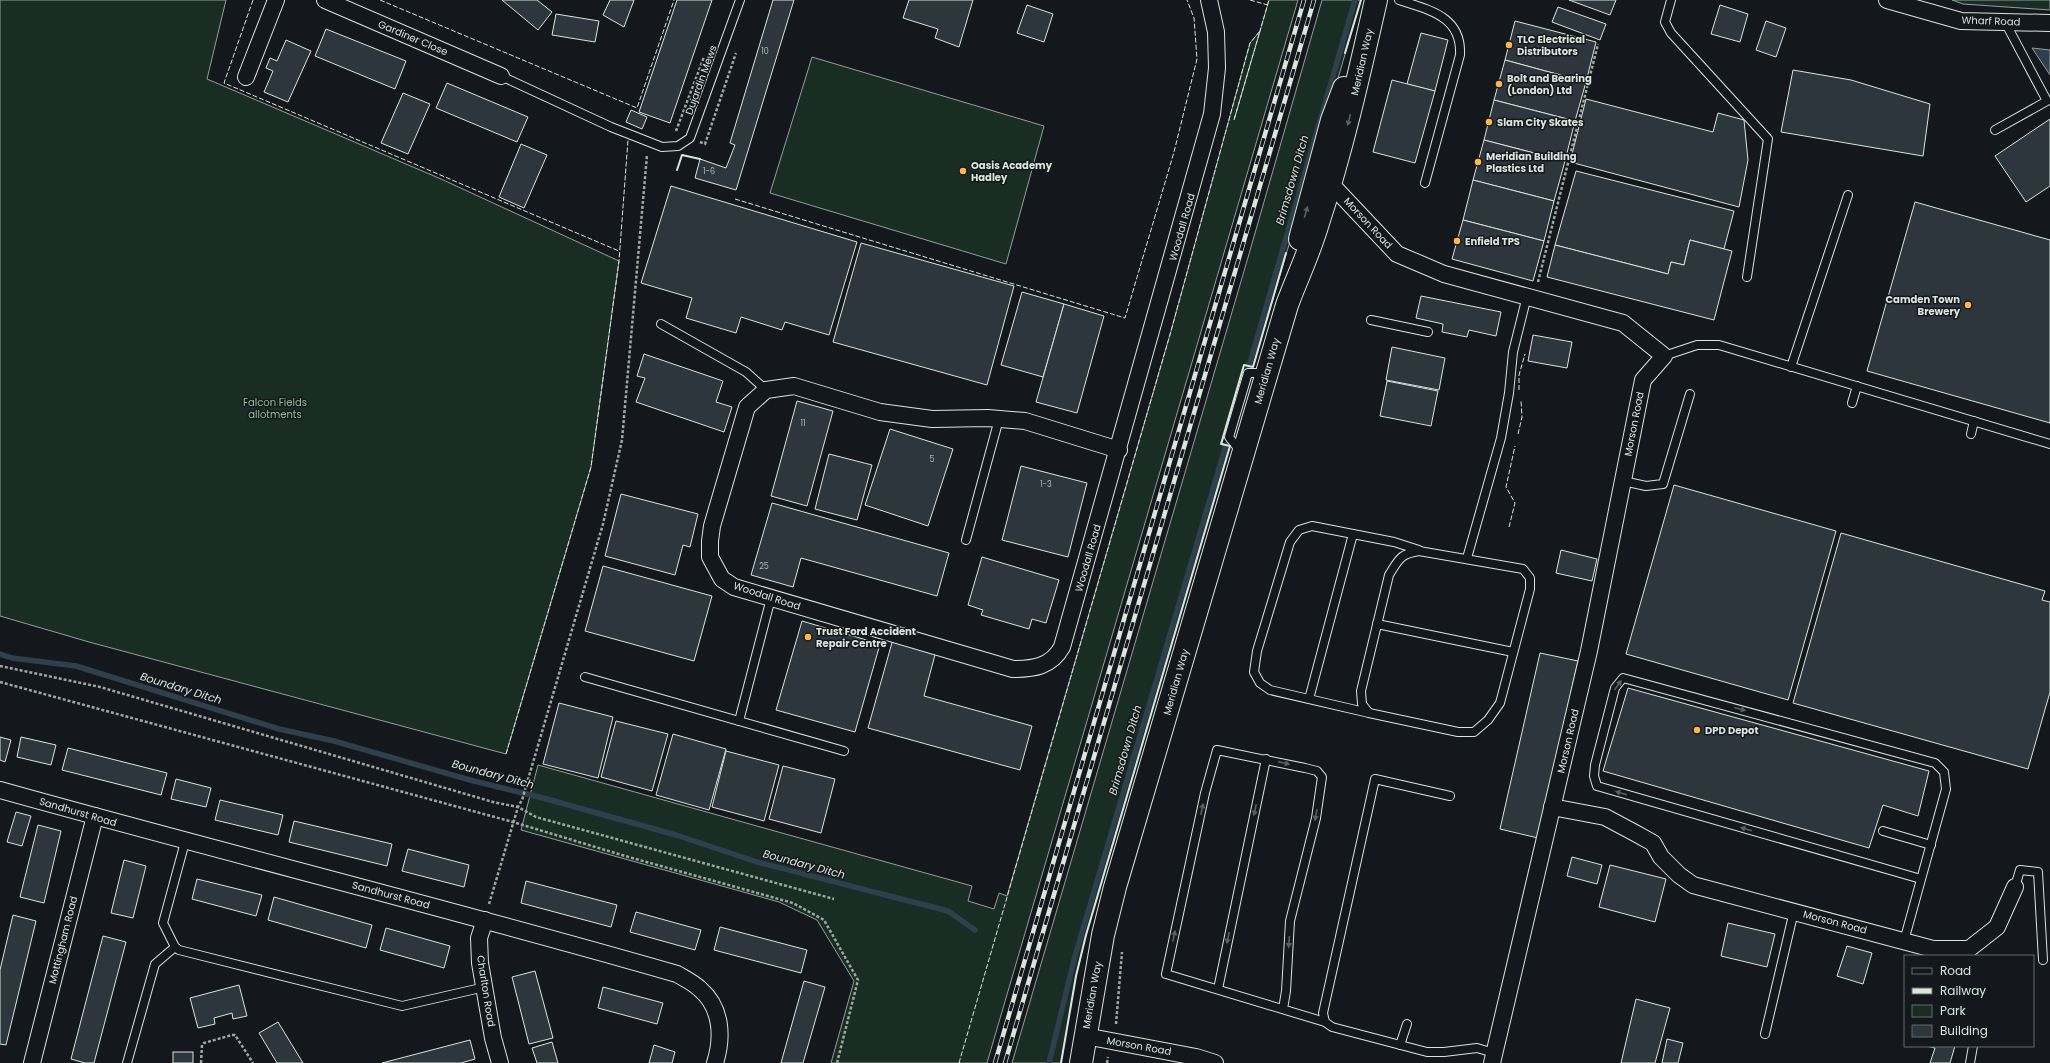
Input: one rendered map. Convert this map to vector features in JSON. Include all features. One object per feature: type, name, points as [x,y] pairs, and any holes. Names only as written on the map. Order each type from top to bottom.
[{"type":"main road","name":"Meridian Way","points":[[1286,305],[1318,225],[1348,124],[1376,0]]},
{"type":"main road","name":"Meridian Way","points":[[1081,1063],[1103,935],[1115,888],[1267,373],[1286,305],[1304,220],[1332,120],[1376,0]]},
{"type":"street","points":[[246,77],[276,0]]},
{"type":"street","name":"Gardiner Close","points":[[325,0],[501,76]]},
{"type":"street","name":"Woodall Road","points":[[766,390],[747,407],[712,526],[710,557],[722,579],[734,587],[1012,669],[1033,669],[1057,657],[1062,647],[1119,450],[1212,114],[1217,68],[1216,32],[1209,0]]},
{"type":"street","name":"Wharf Road","points":[[1887,0],[1961,21],[2043,23]]},
{"type":"street","name":"Morson Road","points":[[1330,183],[1378,232],[1397,254],[1444,274],[1623,323],[1664,356],[1643,380],[1589,651],[1493,1058]]},
{"type":"street","points":[[766,390],[794,386],[880,412],[932,419],[999,419],[1025,421],[1119,450]]},
{"type":"street","name":"Sandhurst Road","points":[[0,790],[185,842],[485,920],[677,974],[700,988],[712,1003],[720,1026],[720,1047],[715,1063]]},
{"type":"street","name":"Morson Road","points":[[1552,807],[1605,817],[1635,833],[1653,843],[1661,857],[1679,875],[1693,885],[1933,949],[1970,952],[1997,927],[2015,887]]},
{"type":"street","name":"Mottingham Road","points":[[32,1063],[94,816]]},
{"type":"street","name":"Charlton Road","points":[[485,920],[479,938],[480,963],[493,1038],[500,1063]]},
{"type":"street","name":"Morson Road","points":[[1085,1036],[1196,1056],[1216,1063]]},
{"type":"lane","name":"Dujardin Mews","points":[[662,147],[678,146],[690,138],[740,0]]},
{"type":"lane","points":[[1399,0],[1434,11],[1444,17],[1458,35],[1460,46],[1460,55],[1425,183]]},
{"type":"lane","points":[[1672,0],[1665,22],[1671,34],[1768,139],[1747,278]]},
{"type":"lane","points":[[1995,130],[2047,101],[2005,22]]},
{"type":"lane","points":[[501,76],[611,127],[662,147]]},
{"type":"lane","points":[[1791,367],[1848,195]]},
{"type":"lane","points":[[1467,558],[1501,438],[1509,393],[1513,352],[1527,296]]},
{"type":"lane","points":[[1371,320],[1428,332]]},
{"type":"lane","points":[[661,324],[746,372],[766,390]]},
{"type":"lane","points":[[1664,356],[1697,345],[1719,345],[2050,444]]},
{"type":"lane","points":[[1852,403],[1857,386]]},
{"type":"lane","points":[[1623,481],[1646,486],[1663,484],[1690,394]]},
{"type":"lane","points":[[966,540],[999,419]]},
{"type":"lane","points":[[1971,434],[1974,421]]},
{"type":"lane","points":[[1312,526],[1394,542],[1419,551],[1467,558],[1523,569],[1530,578],[1530,589],[1500,703],[1488,720],[1474,732],[1458,732],[1369,713],[1270,690],[1260,683],[1254,672],[1257,651],[1290,542],[1299,530],[1312,526]]},
{"type":"lane","points":[[1310,699],[1353,534]]},
{"type":"lane","points":[[1369,713],[1362,704],[1361,690],[1389,575],[1397,562],[1406,553],[1419,551]]},
{"type":"lane","points":[[739,721],[771,598]]},
{"type":"lane","points":[[1377,624],[1513,652]]},
{"type":"lane","points":[[585,677],[844,751]]},
{"type":"lane","points":[[1904,941],[1946,789],[1944,772],[1935,763],[1623,678],[1615,688],[1595,765],[1594,776],[1597,786],[1921,879]]},
{"type":"lane","points":[[1283,1010],[1286,991],[1290,921],[1316,818],[1322,777],[1317,771],[1266,759],[1217,750],[1205,793],[1166,974],[1218,989],[1283,1010],[1325,1022],[1332,1027],[1427,1052],[1444,1052],[1477,1048],[1493,1058]]},
{"type":"lane","points":[[1218,989],[1266,759]]},
{"type":"lane","points":[[1325,1022],[1322,1013],[1375,779],[1450,796]]},
{"type":"lane","points":[[1883,830],[1931,845]]},
{"type":"lane","points":[[185,842],[163,923],[175,947],[179,950],[402,1006],[485,987]]},
{"type":"lane","points":[[2015,887],[2020,870],[2038,872],[2043,960]]},
{"type":"lane","points":[[1765,1034],[1794,912]]},
{"type":"lane","points":[[127,1063],[155,964],[175,947]]},
{"type":"lane","points":[[1400,1045],[1407,1024]]},
{"type":"lane","points":[[1970,1063],[1973,1047]]},
{"type":"path","points":[[1539,281],[1598,44]]},
{"type":"path","points":[[485,920],[603,524],[622,440],[647,155],[662,147],[675,134],[706,52]]},
{"type":"path","points":[[0,666],[100,687],[492,802],[518,807],[536,817],[834,900]]},
{"type":"path","points":[[0,682],[513,822],[625,856],[793,903],[824,920],[858,980],[837,1063]]},
{"type":"path","points":[[1118,1006],[1118,1016]]},
{"type":"path","points":[[201,1063],[202,1045],[204,1043],[232,1035],[235,1035],[253,1063]]},
{"type":"green space","name":"Falcon Fields allotments","points":[[0,0],[226,0],[207,79],[441,179],[619,261],[591,467],[506,754],[89,642],[0,616]]},
{"type":"green space","points":[[1269,0],[1298,0],[987,1063],[831,1063],[854,981],[817,920],[779,902],[521,830],[538,765],[972,886],[968,901],[994,909],[999,893],[1007,896],[1171,331],[1250,43],[1260,31]]},
{"type":"green space","points":[[1322,0],[1361,0],[1253,367],[1244,365],[1222,443],[1230,446],[1086,935],[1076,976],[1061,1063],[1012,1063],[1249,254]]},
{"type":"green space","points":[[1952,0],[2050,0],[2050,10],[1963,4]]},
{"type":"green space","points":[[812,57],[1044,126],[1006,264],[770,193]]},
{"type":"water","points":[[2032,48],[2050,50],[2050,75]]},
{"type":"building","points":[[502,0],[537,0],[552,12],[538,30]]},
{"type":"building","points":[[610,0],[634,0],[624,27],[603,15]]},
{"type":"building","points":[[677,0],[712,0],[670,123],[639,112]]},
{"type":"building","points":[[773,0],[794,0],[736,190],[695,178],[700,159],[726,168],[735,145],[730,143]]},
{"type":"building","points":[[909,0],[973,0],[959,47],[935,38],[938,29],[903,18]]},
{"type":"building","points":[[1569,0],[1616,0],[1610,15]]},
{"type":"building","points":[[1027,5],[1053,14],[1044,42],[1017,33]]},
{"type":"building","points":[[1720,5],[1748,14],[1740,42],[1711,34]]},
{"type":"building","points":[[1558,7],[1606,24],[1600,40],[1552,22]]},
{"type":"building","points":[[556,14],[599,21],[595,42],[552,35]]},
{"type":"building","points":[[1515,21],[1596,42],[1586,82],[1505,60]]},
{"type":"building","points":[[1766,21],[1786,28],[1776,57],[1756,50]]},
{"type":"building","points":[[326,29],[406,61],[395,89],[315,56]]},
{"type":"building","points":[[1421,33],[1448,40],[1435,91],[1407,84]]},
{"type":"building","points":[[286,40],[311,51],[288,102],[264,92],[273,71],[266,68],[270,58],[277,61]]},
{"type":"building","points":[[1505,60],[1586,82],[1575,121],[1494,100]]},
{"type":"building","points":[[1793,70],[1851,80],[1930,104],[1923,156],[1781,132]]},
{"type":"building","points":[[1392,80],[1435,91],[1415,163],[1373,152]]},
{"type":"building","points":[[447,83],[528,117],[517,142],[436,108]]},
{"type":"building","points":[[403,93],[430,104],[408,154],[381,143]]},
{"type":"building","points":[[1586,99],[1713,132],[1718,113],[1744,120],[1748,160],[1739,207],[1570,162]]},
{"type":"building","points":[[1494,100],[1575,121],[1565,161],[1484,140]]},
{"type":"building","points":[[631,110],[647,117],[642,129],[626,122]]},
{"type":"building","points":[[2050,119],[2050,186],[2026,202],[1995,156]]},
{"type":"building","points":[[1484,140],[1565,161],[1554,201],[1473,180]]},
{"type":"building","points":[[521,144],[547,155],[524,208],[499,197]]},
{"type":"building","points":[[1576,171],[1734,211],[1724,249],[1690,240],[1684,265],[1671,262],[1668,274],[1555,245]]},
{"type":"building","points":[[1473,180],[1554,201],[1544,241],[1463,220]]},
{"type":"building","points":[[671,186],[857,242],[829,335],[785,322],[782,330],[741,317],[736,333],[686,318],[692,298],[641,283]]},
{"type":"building","name":"Camden Town Brewery","points":[[1915,202],[2050,240],[2050,423],[1867,371]]},
{"type":"building","points":[[1463,220],[1544,241],[1533,281],[1452,259]]},
{"type":"building","points":[[1690,240],[1732,251],[1714,320],[1547,277],[1555,245],[1668,274],[1671,262],[1684,265]]},
{"type":"building","points":[[861,243],[1014,286],[987,385],[833,342]]},
{"type":"building","points":[[1022,292],[1064,304],[1043,377],[1001,365]]},
{"type":"building","points":[[1421,296],[1501,312],[1496,336],[1469,330],[1467,337],[1442,332],[1443,324],[1416,318]]},
{"type":"building","points":[[1064,304],[1104,316],[1077,413],[1036,402]]},
{"type":"building","points":[[1533,335],[1572,342],[1567,368],[1528,361]]},
{"type":"building","points":[[1392,347],[1445,358],[1439,390],[1386,380]]},
{"type":"building","points":[[644,354],[723,381],[716,402],[732,407],[724,432],[636,402],[645,378],[637,376]]},
{"type":"building","points":[[1387,381],[1438,391],[1431,426],[1380,416]]},
{"type":"building","points":[[797,401],[833,411],[807,506],[771,496]]},
{"type":"building","points":[[890,429],[953,449],[928,526],[865,505]]},
{"type":"building","points":[[829,454],[872,465],[857,520],[815,509]]},
{"type":"building","points":[[1021,466],[1087,483],[1068,557],[1002,540]]},
{"type":"building","points":[[1674,485],[1836,531],[1788,700],[1626,654]]},
{"type":"building","points":[[621,494],[698,514],[690,547],[683,545],[675,575],[605,556]]},
{"type":"building","points":[[772,503],[949,553],[937,596],[801,558],[793,587],[751,575]]},
{"type":"building","points":[[1841,533],[2045,591],[2042,600],[2050,602],[2050,692],[2028,769],[1793,703]]},
{"type":"building","points":[[1561,550],[1597,559],[1592,581],[1556,573]]},
{"type":"building","points":[[982,557],[1059,580],[1046,623],[1032,619],[1029,629],[981,615],[983,610],[968,605]]},
{"type":"building","points":[[603,566],[712,596],[694,661],[585,631]]},
{"type":"building","points":[[802,621],[880,644],[855,732],[776,710]]},
{"type":"building","points":[[893,639],[936,651],[924,696],[1032,726],[1020,770],[868,728]]},
{"type":"building","points":[[1540,653],[1578,661],[1538,838],[1500,829]]},
{"type":"building","name":"DPD Depot","points":[[1628,688],[1929,771],[1918,816],[1883,805],[1869,848],[1603,771]]},
{"type":"building","points":[[559,703],[613,717],[598,778],[543,764]]},
{"type":"building","points":[[616,721],[668,734],[652,791],[601,777]]},
{"type":"building","points":[[673,734],[726,749],[709,810],[656,795]]},
{"type":"building","points":[[0,737],[11,740],[5,762],[0,760]]},
{"type":"building","points":[[21,737],[56,745],[51,765],[17,757]]},
{"type":"building","points":[[68,748],[167,773],[161,795],[62,770]]},
{"type":"building","points":[[726,751],[779,765],[764,821],[712,807]]},
{"type":"building","points":[[783,766],[835,779],[821,833],[769,819]]},
{"type":"building","points":[[176,779],[211,788],[206,807],[171,799]]},
{"type":"building","points":[[220,800],[283,815],[278,835],[215,820]]},
{"type":"building","points":[[16,812],[31,816],[22,846],[7,842]]},
{"type":"building","points":[[294,821],[392,844],[387,866],[289,842]]},
{"type":"building","points":[[38,825],[61,831],[44,903],[20,897]]},
{"type":"building","points":[[408,849],[469,865],[464,887],[402,871]]},
{"type":"building","points":[[1572,857],[1602,865],[1597,884],[1567,876]]},
{"type":"building","points":[[124,860],[146,866],[133,918],[111,913]]},
{"type":"building","points":[[1610,865],[1666,879],[1655,922],[1599,907]]},
{"type":"building","points":[[197,879],[262,895],[256,916],[192,899]]},
{"type":"building","points":[[526,881],[617,905],[611,927],[521,903]]},
{"type":"building","points":[[274,897],[372,925],[366,948],[268,920]]},
{"type":"building","points":[[636,912],[701,930],[695,950],[630,932]]},
{"type":"building","points":[[13,915],[36,921],[6,1045],[0,1044],[0,970]]},
{"type":"building","points":[[1728,923],[1775,934],[1767,967],[1721,956]]},
{"type":"building","points":[[720,927],[807,950],[801,973],[714,950]]},
{"type":"building","points":[[386,928],[450,946],[444,968],[380,950]]},
{"type":"building","points":[[103,936],[126,942],[94,1063],[85,1063],[71,1059]]},
{"type":"building","points":[[1847,946],[1872,953],[1863,984],[1837,976]]},
{"type":"building","points":[[535,971],[553,1038],[529,1044],[512,977]]},
{"type":"building","points":[[804,981],[825,987],[803,1063],[781,1063]]},
{"type":"building","points":[[239,985],[247,1016],[233,1019],[232,1013],[214,1018],[215,1024],[198,1028],[190,998]]},
{"type":"building","points":[[603,987],[663,1003],[657,1024],[598,1008]]},
{"type":"building","points":[[1636,999],[1670,1008],[1655,1063],[1621,1063]]},
{"type":"building","points":[[278,1022],[303,1063],[277,1063],[259,1033]]},
{"type":"building","points":[[1667,1039],[1683,1043],[1678,1063],[1662,1063]]},
{"type":"building","points":[[470,1040],[475,1059],[461,1063],[382,1063]]},
{"type":"building","points":[[552,1042],[558,1063],[537,1063],[532,1048]]},
{"type":"building","points":[[654,1045],[675,1052],[672,1063],[649,1063]]},
{"type":"building","points":[[1930,1047],[1955,1047],[1950,1063],[1930,1063],[1935,1048]]},
{"type":"building","points":[[173,1052],[193,1052],[193,1063],[173,1063]]},
{"type":"waterway","name":"Brimsdown Ditch","points":[[1249,366],[1355,0]]},
{"type":"waterway","name":"Brimsdown Ditch","points":[[1049,1063],[1075,956],[1226,445]]},
{"type":"waterway","name":"Boundary Ditch","points":[[0,654],[12,658],[76,666],[279,729],[334,741],[470,780],[543,798],[676,835],[757,862],[948,911],[975,930]]},
{"type":"railway","points":[[995,1063],[1304,0]]},
{"type":"railway","points":[[1005,1063],[1314,0]]},
{"type":"fence","points":[[253,0],[224,83],[619,251]]},
{"type":"fence","points":[[380,0],[637,108],[674,0]]},
{"type":"fence","points":[[735,199],[1125,318],[1174,152],[1197,59],[1194,18],[1187,0]]},
{"type":"fence","points":[[1250,0],[1268,5]]},
{"type":"fence","points":[[959,1063],[1171,331],[1250,43],[1260,31],[1234,120],[1269,0]]},
{"type":"fence","points":[[506,754],[591,467],[619,261],[628,140]]},
{"type":"fence","points":[[1519,390],[1519,375],[1525,354]]},
{"type":"fence","points":[[1518,434],[1522,417],[1521,400]]},
{"type":"fence","points":[[1509,527],[1515,503],[1506,487],[1515,446]]},
{"type":"wall","points":[[1345,53],[1361,0]]},
{"type":"wall","points":[[677,170],[682,155],[700,159]]},
{"type":"wall","points":[[1061,1063],[1076,976],[1086,935],[1230,446],[1221,444],[1244,365],[1253,367],[1286,253]]},
{"type":"place","name":"TLC Electrical Distributors","points":[[1509,45]]},
{"type":"place","name":"Bolt and Bearing (London) Ltd","points":[[1499,84]]},
{"type":"place","name":"Slam City Skates","points":[[1489,122]]},
{"type":"place","name":"Meridian Building Plastics Ltd","points":[[1478,162]]},
{"type":"place","name":"Oasis Academy Hadley","points":[[963,171]]},
{"type":"place","name":"Enfield TPS","points":[[1457,241]]},
{"type":"place","name":"Camden Town Brewery","points":[[1968,305]]},
{"type":"place","name":"Trust Ford Accident Repair Centre","points":[[808,637]]},
{"type":"place","name":"DPD Depot","points":[[1697,730]]}]
